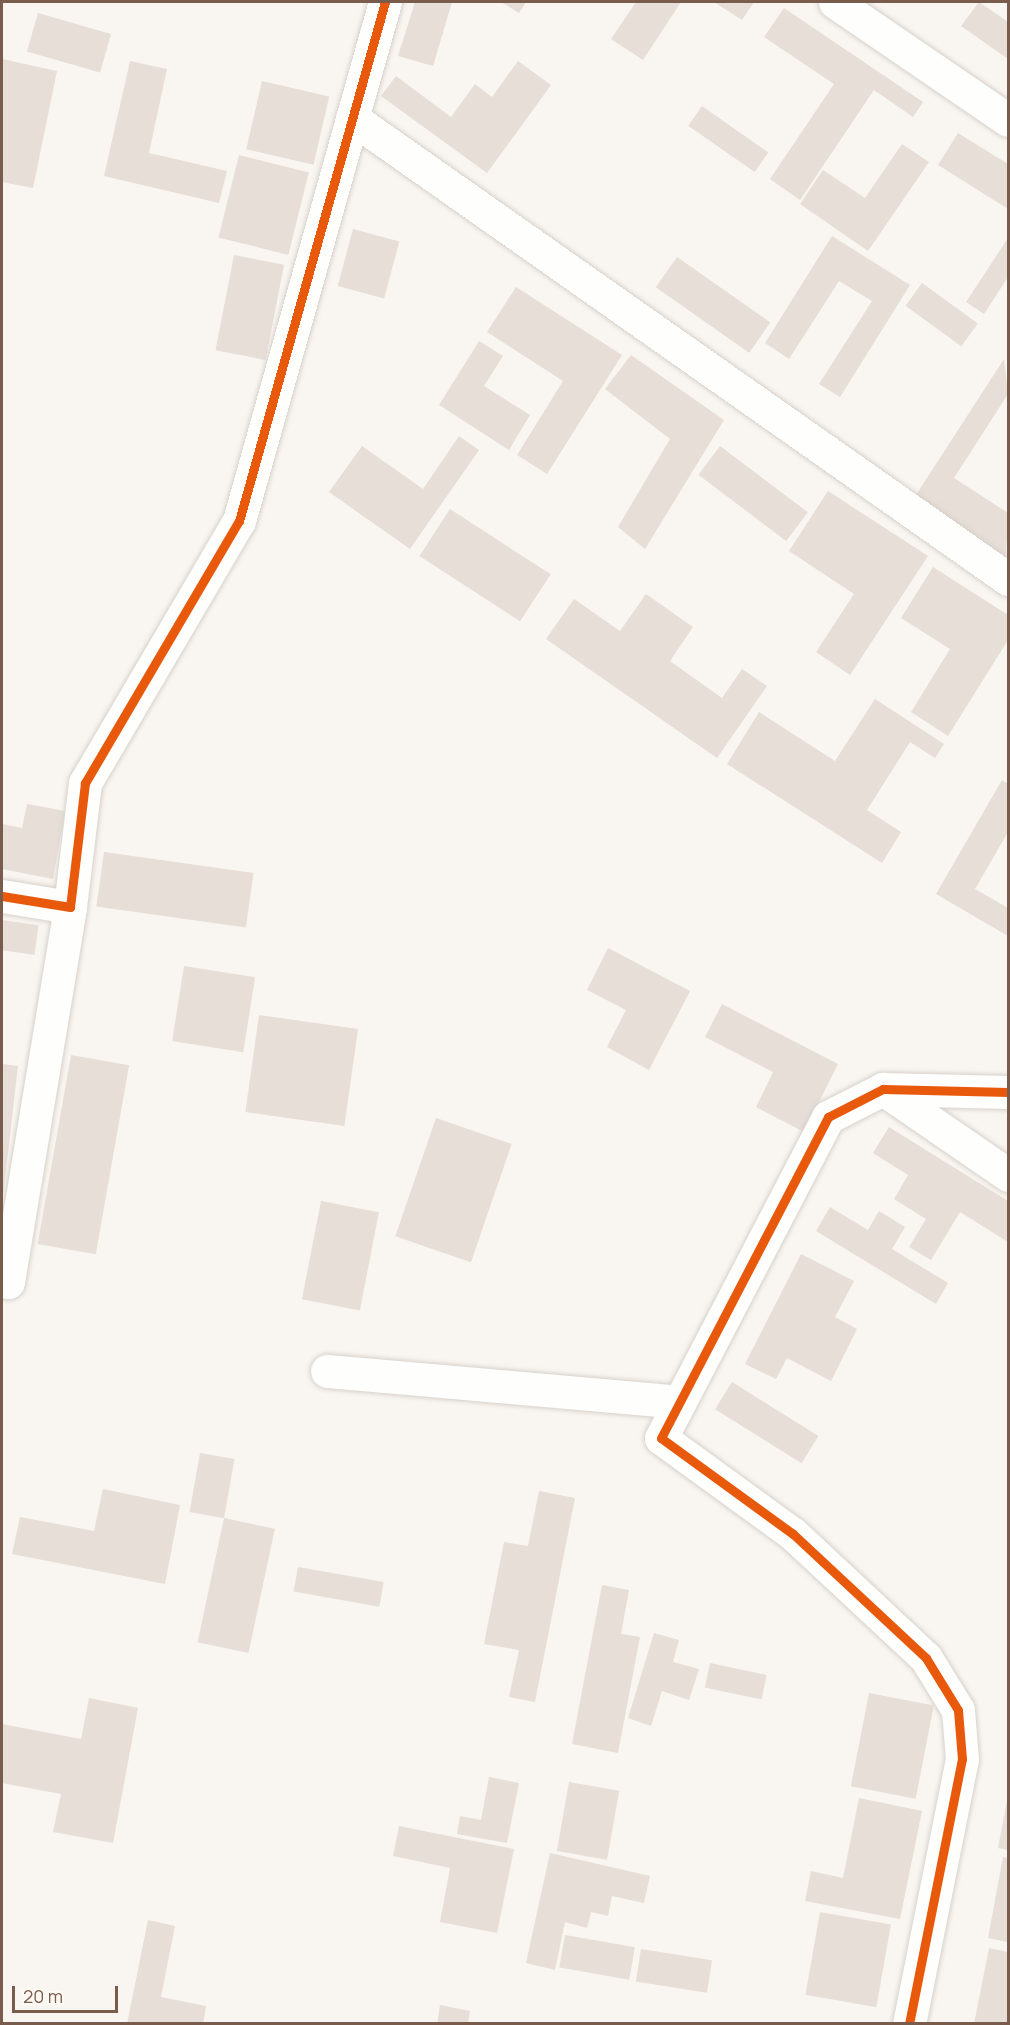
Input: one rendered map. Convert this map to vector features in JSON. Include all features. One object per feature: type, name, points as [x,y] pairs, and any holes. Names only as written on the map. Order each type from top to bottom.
[{"type":"street","points":[[2,1281],[8,1282],[70,907],[85,783],[239,521],[385,2]]},
{"type":"street","points":[[836,2],[1008,120]]},
{"type":"street","points":[[352,118],[1008,579]]},
{"type":"street","points":[[2,896],[70,907]]},
{"type":"street","points":[[883,1089],[1008,1175]]},
{"type":"street","points":[[909,2024],[962,1759],[958,1710],[926,1658],[793,1534],[661,1438],[828,1117],[883,1089],[1008,1092]]},
{"type":"street","points":[[327,1371],[680,1402]]},
{"type":"building","points":[[415,2],[452,2],[433,66],[398,56]]},
{"type":"building","points":[[501,2],[526,2],[519,13]]},
{"type":"building","points":[[636,2],[681,2],[643,60],[611,39]]},
{"type":"building","points":[[714,2],[754,2],[742,20]]},
{"type":"building","points":[[979,2],[1008,22],[1008,59],[961,26]]},
{"type":"building","points":[[784,8],[923,102],[913,117],[874,90],[800,200],[770,179],[834,84],[764,37]]},
{"type":"building","points":[[38,13],[111,34],[100,72],[27,51]]},
{"type":"building","points":[[2,59],[57,71],[33,188],[2,182]]},
{"type":"building","points":[[130,61],[167,69],[149,153],[227,171],[219,203],[104,176]]},
{"type":"building","points":[[518,61],[551,85],[487,173],[381,96],[396,76],[451,117],[475,84],[492,97]]},
{"type":"building","points":[[262,81],[329,97],[313,165],[246,149]]},
{"type":"building","points":[[702,106],[768,152],[755,172],[688,126]]},
{"type":"building","points":[[958,133],[1008,164],[1008,209],[938,165]]},
{"type":"building","points":[[902,144],[929,162],[868,251],[800,204],[823,170],[865,198]]},
{"type":"building","points":[[239,155],[309,172],[288,255],[218,237]]},
{"type":"building","points":[[353,229],[399,241],[384,298],[338,286]]},
{"type":"building","points":[[832,236],[910,285],[840,397],[819,384],[872,301],[839,281],[789,359],[765,343]]},
{"type":"building","points":[[1008,238],[1008,277],[984,314],[966,302]]},
{"type":"building","points":[[234,255],[284,265],[266,360],[215,350]]},
{"type":"building","points":[[677,257],[770,322],[749,353],[656,287]]},
{"type":"building","points":[[922,283],[978,324],[961,346],[906,306]]},
{"type":"building","points":[[516,287],[622,355],[547,474],[517,455],[563,381],[487,332]]},
{"type":"building","points":[[479,341],[503,356],[484,386],[530,415],[509,450],[439,405]]},
{"type":"building","points":[[631,355],[724,420],[645,549],[618,527],[670,439],[605,389]]},
{"type":"building","points":[[1004,359],[1008,394],[954,478],[1008,513],[1006,558],[914,498]]},
{"type":"building","points":[[459,436],[479,450],[410,549],[329,492],[362,446],[423,489]]},
{"type":"building","points":[[720,446],[808,512],[786,541],[698,475]]},
{"type":"building","points":[[828,491],[928,556],[850,675],[816,652],[854,594],[789,551]]},
{"type":"building","points":[[450,509],[551,574],[520,621],[420,556]]},
{"type":"building","points":[[933,567],[1008,615],[1008,640],[948,736],[911,712],[950,649],[901,618]]},
{"type":"building","points":[[646,594],[693,627],[670,661],[722,698],[742,669],[767,686],[717,758],[546,639],[574,599],[620,631]]},
{"type":"building","points":[[875,699],[944,744],[935,758],[910,742],[867,810],[901,832],[882,863],[727,764],[759,712],[835,761]]},
{"type":"building","points":[[1002,780],[1008,784],[1008,832],[975,889],[1008,908],[1008,936],[936,894]]},
{"type":"building","points":[[27,804],[65,811],[53,879],[2,869],[2,824],[22,828]]},
{"type":"building","points":[[104,852],[254,873],[246,927],[96,906]]},
{"type":"building","points":[[2,920],[39,925],[34,955],[2,950]]},
{"type":"building","points":[[608,948],[690,991],[649,1070],[607,1047],[626,1010],[587,990]]},
{"type":"building","points":[[184,966],[255,977],[243,1052],[172,1041]]},
{"type":"building","points":[[722,1004],[838,1064],[804,1132],[756,1107],[773,1072],[705,1037]]},
{"type":"building","points":[[259,1015],[358,1029],[344,1126],[245,1112]]},
{"type":"building","points":[[71,1055],[129,1065],[96,1254],[38,1244]]},
{"type":"building","points":[[2,1064],[18,1066],[3,1196],[2,1196]]},
{"type":"building","points":[[436,1118],[512,1144],[471,1262],[395,1236]]},
{"type":"building","points":[[889,1127],[1008,1201],[1008,1242],[960,1212],[931,1260],[909,1247],[926,1219],[894,1199],[908,1175],[873,1153]]},
{"type":"building","points":[[321,1201],[379,1212],[360,1310],[302,1299]]},
{"type":"building","points":[[830,1207],[868,1230],[879,1211],[905,1227],[892,1249],[948,1283],[936,1304],[816,1231]]},
{"type":"building","points":[[801,1254],[854,1281],[835,1317],[857,1329],[831,1381],[787,1358],[776,1379],[745,1364]]},
{"type":"building","points":[[732,1382],[819,1436],[802,1463],[715,1409]]},
{"type":"building","points":[[200,1453],[234,1459],[224,1518],[190,1512]]},
{"type":"building","points":[[103,1489],[180,1505],[165,1584],[12,1554],[20,1517],[94,1531]]},
{"type":"building","points":[[539,1491],[575,1498],[535,1702],[509,1697],[519,1650],[484,1644],[504,1542],[528,1546]]},
{"type":"building","points":[[224,1518],[275,1529],[248,1653],[198,1642]]},
{"type":"building","points":[[298,1567],[384,1582],[379,1607],[294,1592]]},
{"type":"building","points":[[602,1585],[629,1590],[621,1634],[640,1637],[618,1753],[572,1744]]},
{"type":"building","points":[[654,1633],[679,1640],[673,1662],[699,1669],[689,1700],[662,1691],[651,1726],[628,1718]]},
{"type":"building","points":[[710,1663],[767,1675],[762,1700],[705,1687]]},
{"type":"building","points":[[869,1693],[934,1706],[916,1799],[851,1786]]},
{"type":"building","points":[[89,1698],[138,1708],[113,1843],[53,1832],[61,1794],[2,1783],[2,1724],[81,1739]]},
{"type":"building","points":[[489,1777],[519,1783],[507,1843],[457,1834],[460,1816],[481,1820]]},
{"type":"building","points":[[569,1782],[619,1791],[607,1860],[557,1851]]},
{"type":"building","points":[[859,1798],[922,1811],[900,1919],[805,1901],[811,1871],[843,1878]]},
{"type":"building","points":[[1008,1801],[1008,1850],[998,1848]]},
{"type":"building","points":[[399,1826],[514,1849],[497,1933],[440,1922],[450,1868],[393,1856]]},
{"type":"building","points":[[550,1853],[650,1876],[644,1903],[612,1896],[608,1916],[591,1912],[587,1928],[565,1922],[555,1970],[526,1963]]},
{"type":"building","points":[[1003,1857],[1008,1858],[1008,1942],[988,1938]]},
{"type":"building","points":[[820,1912],[891,1925],[876,2007],[805,1995]]},
{"type":"building","points":[[148,1920],[175,1926],[161,1997],[206,2006],[203,2024],[127,2024]]},
{"type":"building","points":[[565,1935],[635,1947],[629,1980],[559,1967]]},
{"type":"building","points":[[989,1948],[1008,1952],[1008,2024],[974,2024]]},
{"type":"building","points":[[641,1949],[712,1960],[707,1993],[636,1982]]},
{"type":"building","points":[[440,2005],[470,2011],[468,2024],[437,2024]]},
{"type":"cycle path","points":[[2,896],[70,907],[85,783],[239,521],[385,2]]},
{"type":"cycle path","points":[[909,2024],[962,1759],[958,1710],[926,1658],[793,1534],[661,1438],[828,1117],[883,1089],[1008,1092]]}]
